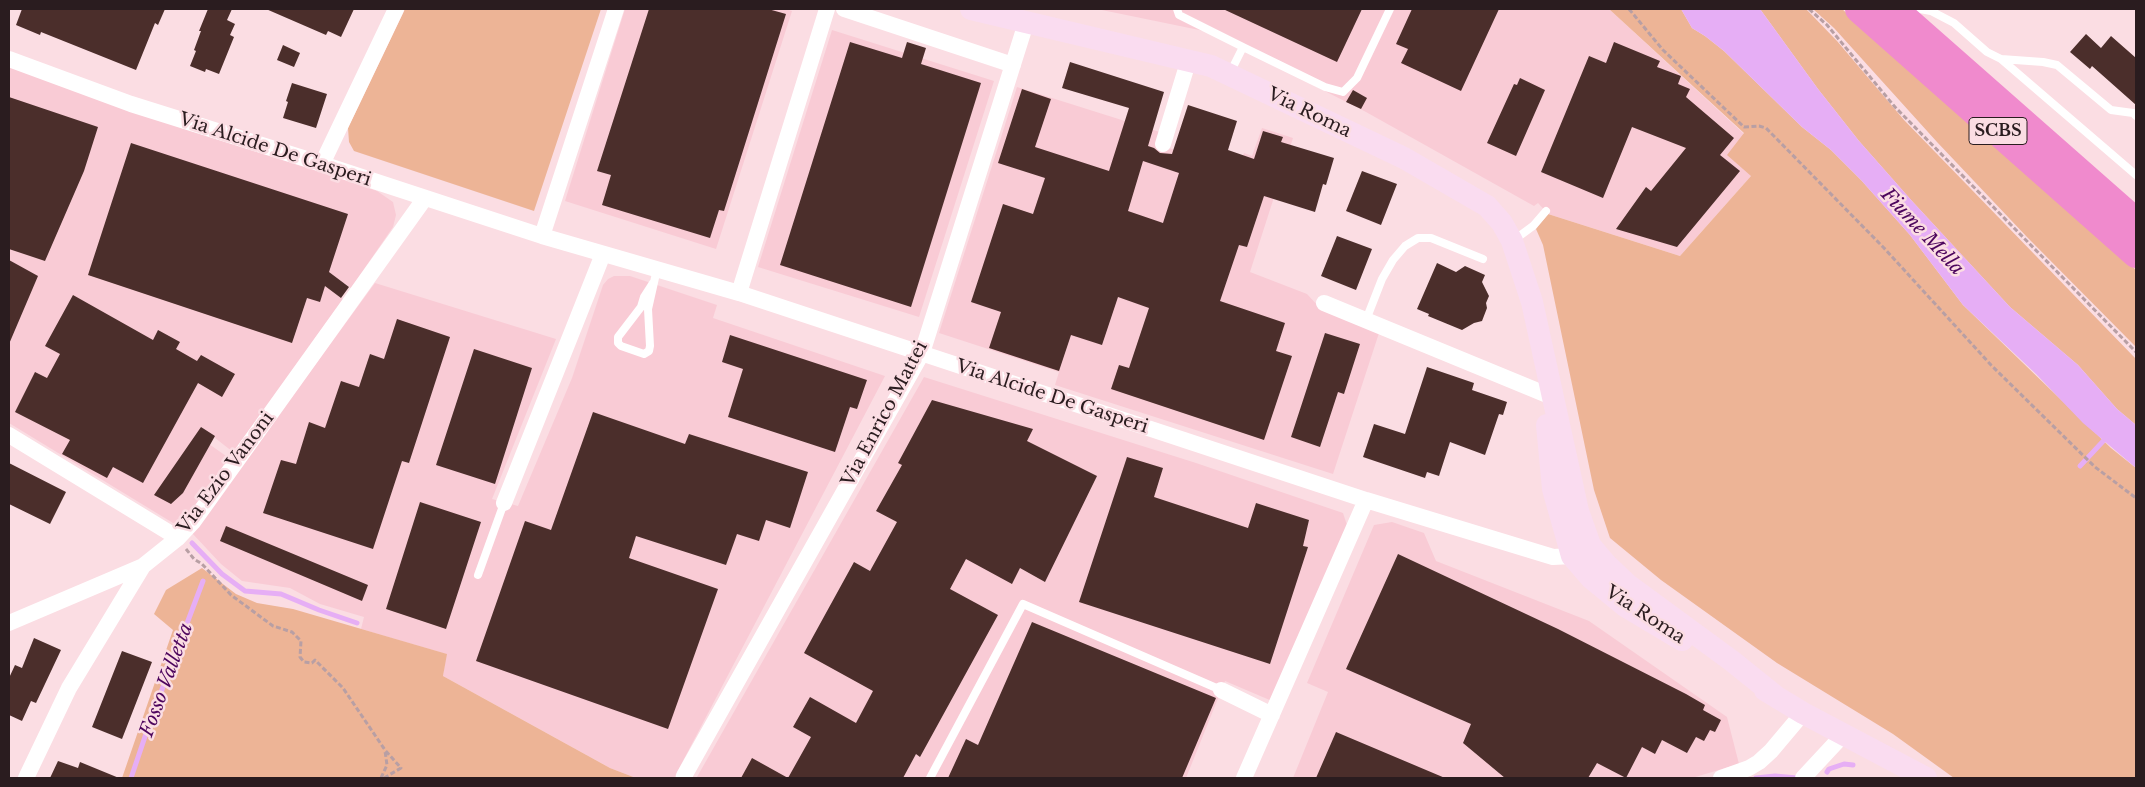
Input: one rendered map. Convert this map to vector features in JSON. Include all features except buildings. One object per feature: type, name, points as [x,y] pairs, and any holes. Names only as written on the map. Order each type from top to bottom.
[{"type":"highway","name":"SCBS","points":[[1859,9],[2136,254]]},
{"type":"highway","name":"SCBS","points":[[1894,9],[2136,222]]},
{"type":"street","points":[[322,164],[396,9]]},
{"type":"street","points":[[542,236],[616,9]]},
{"type":"street","points":[[739,293],[826,9]]},
{"type":"street","points":[[844,9],[1013,65]]},
{"type":"street","name":"Via Roma","points":[[971,9],[1189,59],[1211,66],[1404,158],[1487,206],[1502,223],[1512,241],[1532,302],[1578,511],[1581,551]]},
{"type":"street","name":"Via Enrico Mattei","points":[[684,777],[922,353],[1026,23]]},
{"type":"street","points":[[1163,144],[1189,59]]},
{"type":"street","name":"Via Alcide De Gasperi","points":[[9,60],[131,104],[603,254],[655,276],[739,293],[1366,500],[1553,557],[1581,551]]},
{"type":"street","name":"Via Ezio Vanoni","points":[[26,778],[69,688],[143,566],[178,538],[193,522],[425,198]]},
{"type":"street","points":[[504,503],[603,254]]},
{"type":"street","points":[[1324,303],[1545,394]]},
{"type":"street","name":"Via Roma","points":[[1542,347],[1553,489],[1591,578],[1625,606],[1803,713],[1926,778]]},
{"type":"street","points":[[9,435],[178,538]]},
{"type":"street","points":[[1244,778],[1366,500]]},
{"type":"street","points":[[9,623],[143,566]]},
{"type":"street","points":[[1221,690],[1272,715]]},
{"type":"street","points":[[1722,778],[1749,768],[1759,762],[1771,751],[1803,713]]},
{"type":"street","points":[[1808,774],[1844,735]]},
{"type":"lane","points":[[1177,9],[1179,15],[1325,86],[1343,92],[1357,78],[1390,9]]},
{"type":"lane","points":[[1920,9],[1933,10],[1954,23],[1987,52],[2001,59],[2136,175]]},
{"type":"lane","points":[[1229,75],[1243,47]]},
{"type":"lane","points":[[2001,59],[2043,62],[2057,66],[2111,110],[2133,113],[2136,116]]},
{"type":"lane","points":[[1512,241],[1532,226],[1546,211]]},
{"type":"lane","points":[[1366,320],[1382,279],[1394,260],[1405,246],[1418,238],[1431,238],[1483,259]]},
{"type":"lane","points":[[655,276],[648,309],[650,346],[649,351],[644,354],[621,346],[618,343],[618,337],[641,307],[655,276]]},
{"type":"lane","points":[[478,575],[504,503]]},
{"type":"lane","points":[[930,778],[1023,604],[1221,690]]},
{"type":"path","points":[[1629,9],[1664,50],[1744,128],[1759,126],[1766,128],[1884,248],[1991,366],[2095,467],[2136,498]]},
{"type":"path","points":[[1810,9],[1827,25],[1895,107],[2136,352]]},
{"type":"path","points":[[178,538],[194,559],[202,564],[231,595],[274,626],[292,632],[301,641],[300,657],[304,662],[312,663],[315,660],[343,688],[385,750],[401,768],[383,778]]},
{"type":"path","points":[[383,778],[388,762],[385,750]]},
{"type":"shaded area","points":[[405,9],[601,9],[534,211],[354,151],[349,142],[348,128]]},
{"type":"shaded area","points":[[625,9],[786,9],[792,11],[716,249],[565,201]]},
{"type":"shaded area","points":[[1097,9],[1609,9],[1744,134],[1751,176],[1680,256],[1548,214],[1538,203],[1534,206],[1366,112],[1209,32]]},
{"type":"shaded area","points":[[1609,9],[1681,9],[1692,28],[1724,51],[1802,127],[1831,150],[1861,180],[1910,235],[1963,305],[2111,448],[2136,468],[2136,778],[1954,778],[1893,734],[1777,663],[1661,580],[1610,538],[1594,490],[1543,245],[1536,229],[1548,214],[1680,256],[1751,176],[1727,155],[1744,133]]},
{"type":"shaded area","points":[[1760,9],[1806,9],[1837,41],[1904,120],[2136,359],[2136,425],[2117,409],[2078,365],[2010,307],[1912,201],[1859,141],[1818,89]]},
{"type":"shaded area","points":[[1813,9],[1842,9],[2136,270],[2136,347],[2027,237],[1937,142],[1834,28]]},
{"type":"shaded area","points":[[832,30],[994,81],[919,317],[758,267]]},
{"type":"shaded area","points":[[9,61],[137,109],[377,191],[393,202],[396,215],[393,227],[351,288],[344,283],[336,294],[343,299],[233,452],[201,427],[196,435],[229,458],[192,510],[179,523],[173,523],[9,423]]},
{"type":"shaded area","points":[[1017,87],[1163,133],[1160,145],[1238,171],[1244,153],[1252,156],[1262,128],[1293,138],[1250,272],[1307,294],[1320,308],[1379,333],[1333,474],[1055,385],[1059,372],[939,333]]},
{"type":"shaded area","points":[[614,276],[630,276],[717,305],[713,318],[885,376],[674,778],[636,778],[610,768],[443,676],[446,654],[361,629],[364,617],[320,604],[290,588],[242,581],[221,564],[192,533],[375,283],[556,339],[492,499],[518,506],[572,378],[603,285]]},
{"type":"shaded area","points":[[924,377],[1196,463],[1343,513],[1347,525],[1272,701],[1225,681],[1186,778],[697,777]]},
{"type":"shaded area","points":[[1392,522],[1424,533],[1436,561],[1589,621],[1727,717],[1739,764],[1692,778],[1293,778],[1328,692],[1307,683],[1374,525]]},
{"type":"shaded area","points":[[202,568],[236,594],[257,603],[293,609],[447,654],[443,676],[610,768],[636,778],[122,778],[173,630],[154,614],[166,590]]},
{"type":"water","name":"Fiume Mella","points":[[1681,9],[1760,9],[1818,89],[1859,141],[1912,201],[2010,307],[2078,365],[2117,409],[2136,425],[2136,468],[2083,423],[2036,374],[1963,305],[1910,235],[1861,180],[1831,150],[1802,127],[1724,51],[1692,28]]},
{"type":"waterway","points":[[2080,466],[2107,437]]},
{"type":"waterway","points":[[192,543],[222,574],[245,591],[281,594],[357,623]]},
{"type":"waterway","name":"Fosso Valletta","points":[[131,778],[152,716],[203,581]]},
{"type":"waterway","points":[[1827,772],[1829,769],[1844,764],[1853,765]]},
{"type":"waterway","points":[[1756,778],[1775,776],[1797,778]]}]
